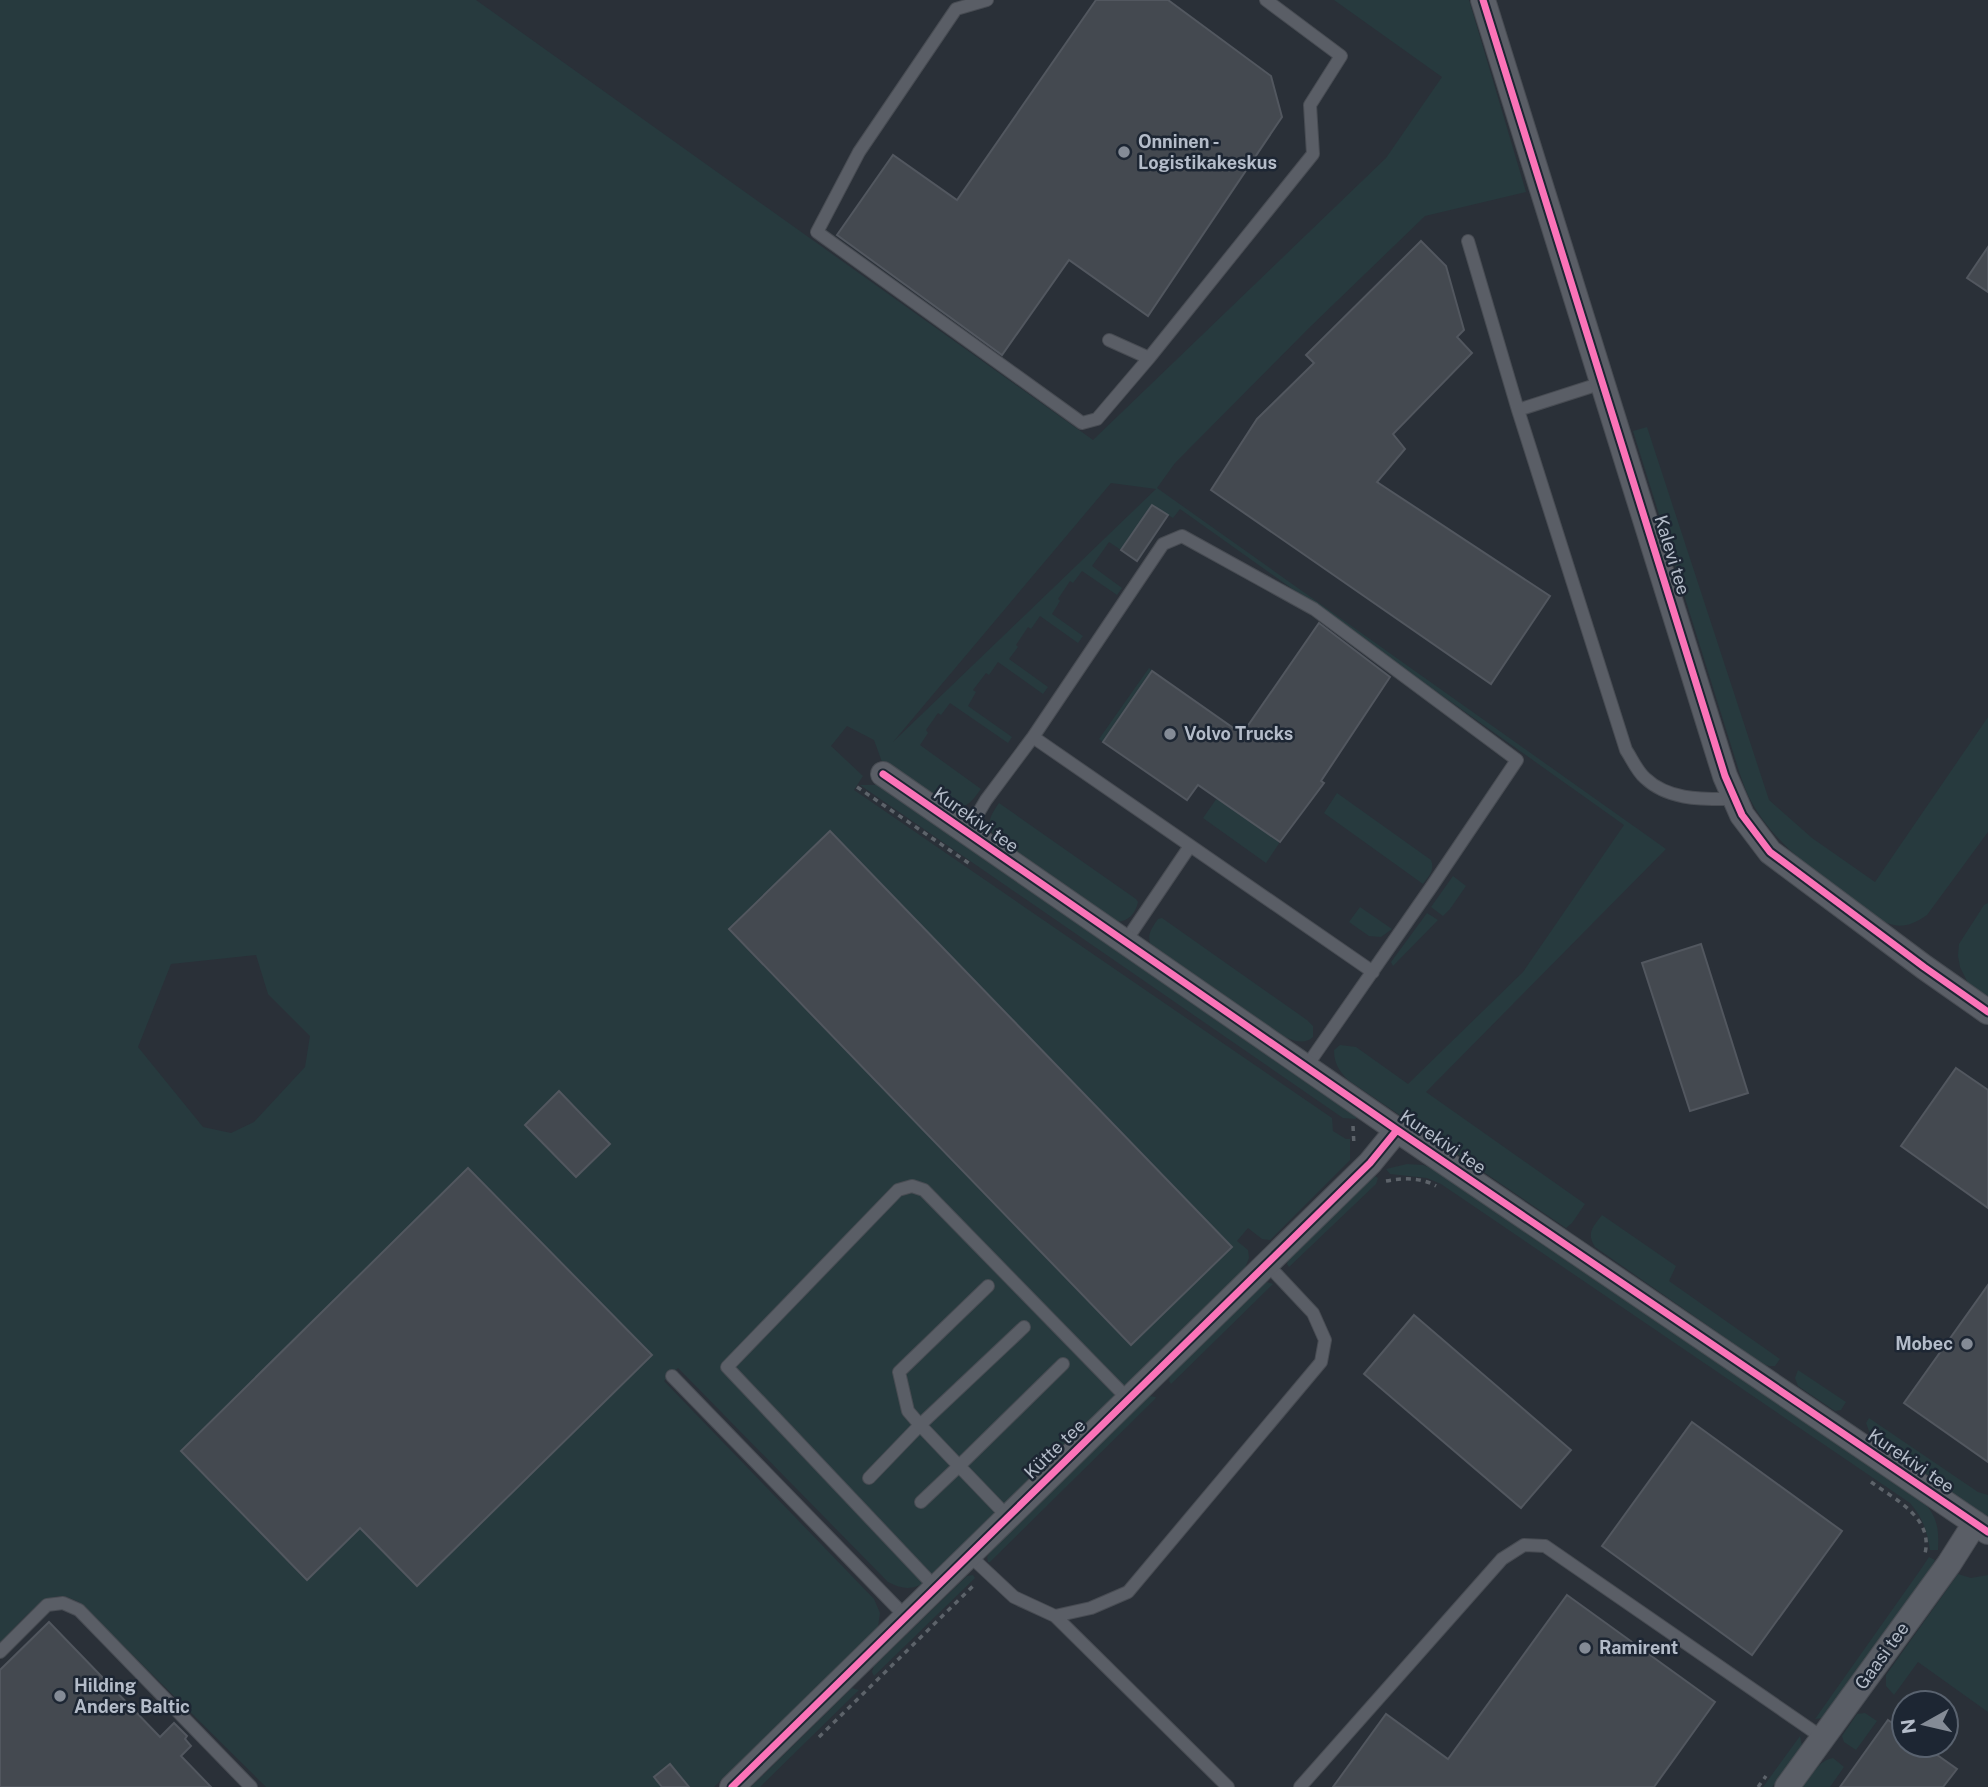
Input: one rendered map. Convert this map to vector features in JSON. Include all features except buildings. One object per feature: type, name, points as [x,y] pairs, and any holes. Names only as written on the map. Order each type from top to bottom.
[{"type":"street","name":"Kalevi tee","points":[[1483,0],[1721,762],[1742,815],[1770,852],[1988,1012]]},
{"type":"street","name":"Kurekivi tee","points":[[883,774],[1397,1130],[1981,1527]]},
{"type":"street","name":"Kütte tee","points":[[732,1787],[1370,1163],[1397,1130]]},
{"type":"street","name":"Gaasi tee","points":[[1787,1787],[1949,1564],[1981,1527]]},
{"type":"lane","points":[[987,0],[956,9],[859,152],[830,212],[817,232],[1083,423],[1097,419],[1149,358],[1313,153],[1310,105],[1341,56],[1266,0]]},
{"type":"lane","points":[[1468,241],[1518,410],[1626,750],[1644,778],[1668,793],[1696,799],[1735,799]]},
{"type":"lane","points":[[1109,340],[1149,358]]},
{"type":"lane","points":[[1518,410],[1602,383]]},
{"type":"lane","points":[[967,832],[986,800],[1033,737],[1163,544],[1182,536],[1314,609],[1517,760],[1306,1067]]},
{"type":"lane","points":[[1033,737],[1373,972]]},
{"type":"lane","points":[[1125,942],[1189,846]]},
{"type":"lane","points":[[936,1588],[727,1367],[898,1190],[912,1186],[924,1190],[1128,1399]]},
{"type":"lane","points":[[1055,1616],[1091,1608],[1128,1591],[1321,1362],[1325,1340],[1312,1313],[1267,1264]]},
{"type":"lane","points":[[988,1286],[899,1372],[908,1411],[1008,1517]]},
{"type":"lane","points":[[869,1478],[920,1425],[1024,1327]]},
{"type":"lane","points":[[921,1502],[1063,1364]]},
{"type":"lane","points":[[672,1376],[906,1617]]},
{"type":"lane","points":[[1300,1787],[1502,1559],[1524,1545],[1545,1546],[1822,1738]]},
{"type":"lane","points":[[969,1555],[1014,1597],[1055,1616],[1228,1787]]},
{"type":"lane","points":[[0,1652],[47,1605],[63,1603],[79,1610],[251,1787]]},
{"type":"path","points":[[858,787],[973,866]]},
{"type":"path","points":[[1353,1123],[1354,1150],[1370,1163]]},
{"type":"path","points":[[1377,1189],[1387,1180],[1411,1178],[1429,1182],[1437,1187]]},
{"type":"path","points":[[1863,1477],[1918,1518],[1924,1534],[1926,1553],[1949,1564]]},
{"type":"path","points":[[814,1741],[987,1572]]},
{"type":"green space","points":[[0,0],[476,0],[1093,440],[1386,158],[1442,77],[1334,0],[1469,0],[1526,192],[1425,216],[1175,463],[1157,488],[1666,849],[1426,1092],[1585,1204],[1572,1223],[1566,1228],[1348,1080],[1338,1066],[1334,1050],[1340,1045],[1356,1047],[1408,1084],[1523,972],[1624,825],[1180,509],[1173,518],[1152,505],[1121,550],[1109,542],[1092,566],[1122,588],[1117,595],[1082,571],[1073,583],[1070,581],[1058,599],[1060,601],[1052,614],[1083,636],[1078,643],[1040,616],[1031,629],[1028,627],[1016,645],[1018,647],[1009,659],[1048,687],[1043,694],[998,662],[973,690],[976,692],[968,706],[1012,737],[1008,743],[950,703],[941,715],[938,713],[926,730],[928,733],[920,745],[981,789],[970,802],[959,807],[946,806],[882,762],[874,740],[847,726],[831,746],[863,776],[854,790],[1332,1118],[1333,1131],[1350,1139],[1350,1160],[1270,1240],[1262,1239],[1248,1228],[1237,1241],[1248,1250],[1249,1258],[1245,1268],[928,1581],[913,1587],[903,1588],[888,1582],[678,1368],[664,1381],[874,1599],[880,1613],[878,1627],[714,1787],[690,1787],[670,1764],[654,1777],[662,1787],[266,1787],[79,1602],[63,1596],[46,1600],[29,1613],[0,1643]],"holes":[[[1111,483],[1156,489],[893,742]],[[256,955],[268,994],[310,1036],[305,1067],[254,1122],[231,1133],[203,1127],[138,1047],[171,964]]]},
{"type":"green space","points":[[1647,427],[1769,800],[1812,838],[1875,882],[1988,717],[1988,832],[1927,915],[1920,920],[1900,926],[1874,916],[1788,848],[1760,816],[1749,797],[1633,431]]},
{"type":"green space","points":[[1149,668],[1152,671],[1103,742],[1099,739]]},
{"type":"green space","points":[[860,785],[878,785],[1356,1115],[1356,1119],[1343,1118]]},
{"type":"green space","points":[[1337,793],[1431,860],[1432,870],[1423,884],[1324,813]]},
{"type":"green space","points":[[1217,798],[1280,842],[1266,863],[1203,818]]},
{"type":"green space","points":[[999,803],[1136,899],[1138,902],[1135,910],[1128,919],[1116,922],[997,841],[990,822]]},
{"type":"green space","points":[[1453,876],[1466,886],[1443,916],[1431,907]]},
{"type":"green space","points":[[1988,903],[1988,997],[1968,983],[1958,956],[1959,944],[1984,905]]},
{"type":"green space","points":[[1360,907],[1392,929],[1381,937],[1369,936],[1349,922]]},
{"type":"green space","points":[[1427,913],[1438,920],[1393,966],[1391,962]]},
{"type":"green space","points":[[1162,918],[1307,1020],[1313,1026],[1313,1037],[1303,1042],[1285,1037],[1153,948],[1149,940],[1150,933],[1158,919]]},
{"type":"green space","points":[[1407,1164],[1423,1165],[1439,1171],[1926,1505],[1937,1526],[1938,1550],[1930,1550],[1924,1525],[1910,1503],[1441,1184],[1427,1178],[1390,1174],[1386,1169]]},
{"type":"green space","points":[[1375,1176],[1378,1178],[1376,1184],[1289,1267],[1288,1258]]},
{"type":"green space","points":[[1602,1215],[1676,1266],[1669,1281],[1780,1359],[1775,1366],[1763,1364],[1595,1247],[1591,1234]]},
{"type":"green space","points":[[1267,1282],[1273,1284],[1171,1384],[1171,1373],[1260,1285]]},
{"type":"green space","points":[[1798,1370],[1846,1402],[1841,1410],[1835,1411],[1798,1386],[1795,1378]]},
{"type":"green space","points":[[1148,1396],[1156,1397],[988,1562],[990,1552]]},
{"type":"green space","points":[[1869,1418],[1978,1492],[1988,1495],[1988,1517],[1871,1436],[1866,1423]]},
{"type":"green space","points":[[1929,1557],[1935,1560],[1927,1576],[1822,1718],[1815,1719],[1921,1569]]},
{"type":"green space","points":[[1958,1574],[1971,1578],[1988,1575],[1988,1712],[1960,1692],[1960,1689],[1956,1689],[1918,1662],[1898,1689],[1890,1690],[1886,1686],[1886,1675]]},
{"type":"green space","points":[[973,1575],[975,1578],[874,1676],[874,1666],[967,1576]]},
{"type":"green space","points":[[852,1688],[859,1690],[760,1787],[751,1787]]},
{"type":"green space","points":[[1865,1713],[1877,1721],[1856,1750],[1844,1742],[1842,1736],[1857,1714]]},
{"type":"green space","points":[[1800,1736],[1802,1746],[1772,1787],[1763,1787]]},
{"type":"green space","points":[[1833,1758],[1844,1767],[1830,1787],[1803,1787],[1819,1765]]},
{"type":"cycle path","points":[[1483,0],[1725,776],[1742,815],[1770,852],[1988,1012]]},
{"type":"cycle path","points":[[883,774],[1397,1130],[1988,1532]]},
{"type":"cycle path","points":[[732,1787],[1370,1163],[1397,1130]]},
{"type":"place","name":"Onninen - Logistikakeskus","points":[[1124,152]]},
{"type":"place","name":"Volvo Trucks","points":[[1170,734]]},
{"type":"place","name":"Mobec","points":[[1967,1344]]},
{"type":"place","name":"Ramirent","points":[[1585,1648]]},
{"type":"place","name":"Hilding Anders Baltic","points":[[60,1696]]}]
